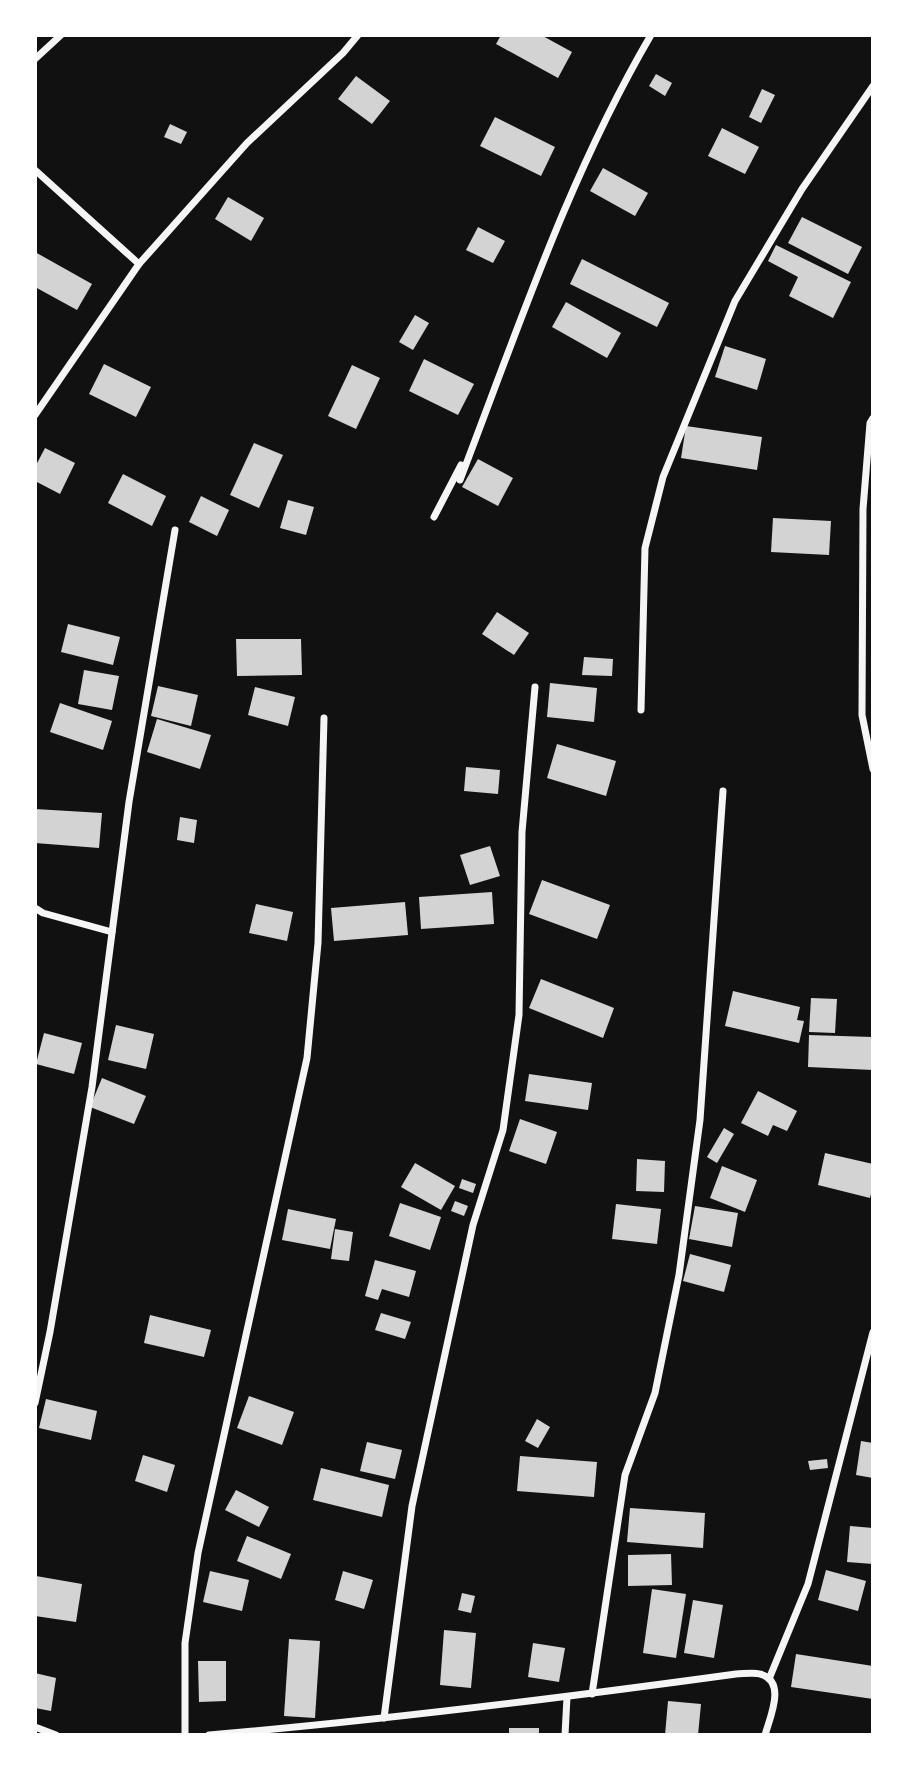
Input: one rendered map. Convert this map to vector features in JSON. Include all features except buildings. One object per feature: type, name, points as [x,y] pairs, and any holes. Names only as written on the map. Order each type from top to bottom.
[{"type":"street","points":[[35,59],[61,35]]},
{"type":"street","points":[[35,415],[139,264],[247,143],[343,53],[358,35]]},
{"type":"street","points":[[460,480],[571,190],[651,35]]},
{"type":"street","points":[[641,710],[645,548],[663,477],[735,301],[802,189],[873,86]]},
{"type":"street","points":[[35,170],[139,264]]},
{"type":"street","points":[[873,418],[870,423],[863,509],[862,715],[873,769]]},
{"type":"street","points":[[434,517],[476,438]]},
{"type":"street","points":[[35,1403],[50,1332],[92,1087],[129,802],[175,530]]},
{"type":"street","points":[[384,1718],[412,1506],[473,1225],[503,1130],[519,1016],[522,832],[535,687]]},
{"type":"street","points":[[185,1735],[185,1643],[198,1553],[307,1058],[318,943],[324,718]]},
{"type":"street","points":[[592,1694],[625,1475],[655,1393],[679,1275],[700,1120],[723,791]]},
{"type":"street","points":[[35,908],[43,913],[112,932]]},
{"type":"street","points":[[769,1679],[808,1584],[873,1332]]},
{"type":"street","points":[[209,1735],[568,1697],[736,1674],[759,1674],[769,1679],[774,1687],[775,1698],[765,1735]]},
{"type":"street","points":[[565,1735],[568,1697]]},
{"type":"street","points":[[35,1727],[56,1735]]}]
